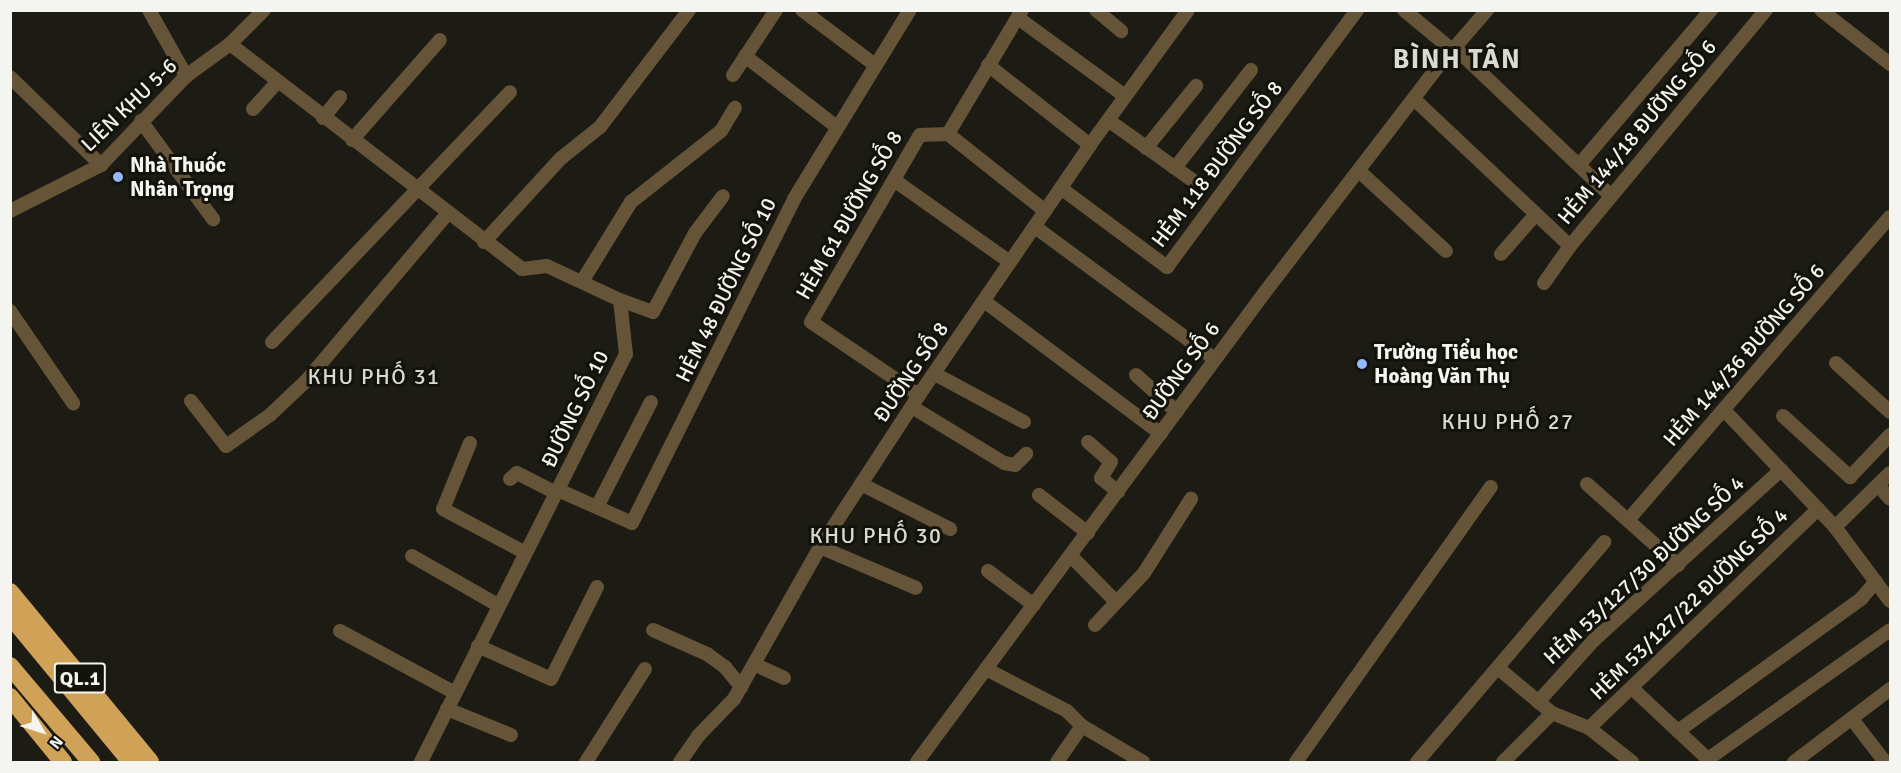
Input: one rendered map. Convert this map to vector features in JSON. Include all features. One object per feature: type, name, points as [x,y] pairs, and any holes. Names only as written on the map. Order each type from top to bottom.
[{"type":"highway","name":"QL.1","points":[[10,592],[150,762]]},
{"type":"highway","name":"QL.1","points":[[10,615],[131,762]]},
{"type":"highway","name":"QL.1","points":[[10,666],[91,762]]},
{"type":"highway","points":[[10,697],[63,762]]},
{"type":"street","points":[[149,10],[186,76]]},
{"type":"street","name":"LIÊN KHU 5-6","points":[[10,211],[101,165],[186,76],[230,44],[264,10]]},
{"type":"street","points":[[484,242],[560,159],[600,127],[689,10]]},
{"type":"street","points":[[733,75],[776,10]]},
{"type":"street","points":[[802,10],[875,66]]},
{"type":"street","name":"HẺM 48 ĐƯỜNG SỐ 10","points":[[510,479],[517,473],[632,523],[794,200],[910,10]]},
{"type":"street","points":[[1096,10],[1121,31]]},
{"type":"street","name":"ĐƯỜNG SỐ 8","points":[[680,762],[698,736],[741,687],[820,547],[861,484],[1090,145],[1188,10]]},
{"type":"street","name":"HẺM 118 ĐƯỜNG SỐ 8","points":[[1062,189],[1167,267],[1357,10]]},
{"type":"street","points":[[1404,10],[1453,48],[1611,196]]},
{"type":"street","points":[[1579,165],[1711,10]]},
{"type":"street","name":"HẺM 144/18 ĐƯỜNG SỐ 6","points":[[1544,283],[1570,246],[1766,10]]},
{"type":"street","points":[[1821,10],[1890,64]]},
{"type":"street","name":"ĐƯỜNG SỐ 6","points":[[917,762],[1215,359],[1483,12]]},
{"type":"street","points":[[1045,211],[948,134],[1020,14],[1125,96]]},
{"type":"street","points":[[352,140],[440,40]]},
{"type":"street","points":[[230,44],[323,118],[522,269],[547,266],[583,280],[620,300],[653,312],[695,233],[723,196]]},
{"type":"street","points":[[745,56],[837,127]]},
{"type":"street","points":[[988,65],[1090,145]]},
{"type":"street","points":[[1175,168],[1251,70]]},
{"type":"street","points":[[10,77],[101,165]]},
{"type":"street","points":[[253,109],[277,82]]},
{"type":"street","points":[[1146,148],[1196,86]]},
{"type":"street","points":[[272,342],[510,92]]},
{"type":"street","points":[[323,118],[340,96]]},
{"type":"street","points":[[1414,99],[1570,246]]},
{"type":"street","points":[[583,280],[631,202],[721,131],[735,108]]},
{"type":"street","points":[[1108,120],[1192,180]]},
{"type":"street","points":[[141,121],[213,219]]},
{"type":"street","name":"HẺM 61 ĐƯỜNG SỐ 8","points":[[916,401],[811,322],[920,135],[948,134]]},
{"type":"street","points":[[1359,171],[1446,251]]},
{"type":"street","points":[[894,180],[1010,262]]},
{"type":"street","points":[[191,401],[226,446],[270,415],[306,381],[448,213]]},
{"type":"street","points":[[1501,254],[1535,215]]},
{"type":"street","name":"HẺM 144/36 ĐƯỜNG SỐ 6","points":[[1629,519],[1890,217]]},
{"type":"street","points":[[1035,227],[1215,359]]},
{"type":"street","name":"ĐƯỜNG SỐ 10","points":[[421,762],[524,552],[626,354],[620,300]]},
{"type":"street","points":[[984,301],[1161,434]]},
{"type":"street","points":[[10,311],[73,403]]},
{"type":"street","points":[[1836,363],[1890,412]]},
{"type":"street","points":[[935,374],[1024,422]]},
{"type":"street","points":[[1136,375],[1177,412]]},
{"type":"street","points":[[916,401],[1004,463],[1015,465],[1026,454]]},
{"type":"street","points":[[597,507],[651,402]]},
{"type":"street","points":[[1724,411],[1835,527],[1890,600]]},
{"type":"street","points":[[1783,416],[1850,477],[1890,435]]},
{"type":"street","points":[[1088,442],[1111,462],[1101,478],[1118,492]]},
{"type":"street","points":[[470,443],[443,509],[524,552]]},
{"type":"street","name":"HẺM 53/127/30 ĐƯỜNG SỐ 4","points":[[1538,702],[1594,640],[1781,470]]},
{"type":"street","points":[[1835,527],[1890,473]]},
{"type":"street","points":[[861,484],[950,530]]},
{"type":"street","points":[[1587,484],[1678,565]]},
{"type":"street","points":[[1878,485],[1890,499]]},
{"type":"street","points":[[1296,762],[1491,487]]},
{"type":"street","points":[[1040,495],[1088,533]]},
{"type":"street","points":[[1095,626],[1144,573],[1171,525],[1191,499]]},
{"type":"street","name":"HẺM 53/127/22 ĐƯỜNG SỐ 4","points":[[1589,728],[1633,689],[1818,509]]},
{"type":"street","points":[[1417,762],[1604,542]]},
{"type":"street","points":[[820,547],[916,588]]},
{"type":"street","points":[[412,556],[498,605]]},
{"type":"street","points":[[1071,556],[1116,602]]},
{"type":"street","points":[[988,571],[1034,606]]},
{"type":"street","points":[[1678,731],[1861,598],[1876,580]]},
{"type":"street","points":[[478,646],[551,679],[597,588]]},
{"type":"street","points":[[653,630],[707,654],[725,667],[741,687]]},
{"type":"street","points":[[1633,689],[1709,761],[1890,630]]},
{"type":"street","points":[[340,631],[455,693]]},
{"type":"street","points":[[754,664],[784,678]]},
{"type":"street","points":[[1498,668],[1552,713],[1589,728],[1627,761]]},
{"type":"street","points":[[586,762],[645,669]]},
{"type":"street","points":[[986,669],[1067,711],[1082,726],[1136,761]]},
{"type":"street","points":[[1794,762],[1890,689]]},
{"type":"street","points":[[447,709],[511,735]]},
{"type":"street","points":[[1503,762],[1552,713]]},
{"type":"street","points":[[1852,719],[1886,762]]},
{"type":"street","points":[[1057,762],[1082,726]]},
{"type":"place","name":"Nhà Thuốc Nhân Trọng","points":[[118,177]]},
{"type":"place","name":"Trường Tiểu học Hoàng Văn Thụ","points":[[1362,364]]},
{"type":"district","name":"BÌNH TÂN","points":[[1457,60]]},
{"type":"district","name":"KHU PHỐ 31","points":[[374,377]]},
{"type":"district","name":"KHU PHỐ 27","points":[[1508,422]]},
{"type":"district","name":"KHU PHỐ 30","points":[[876,536]]}]
